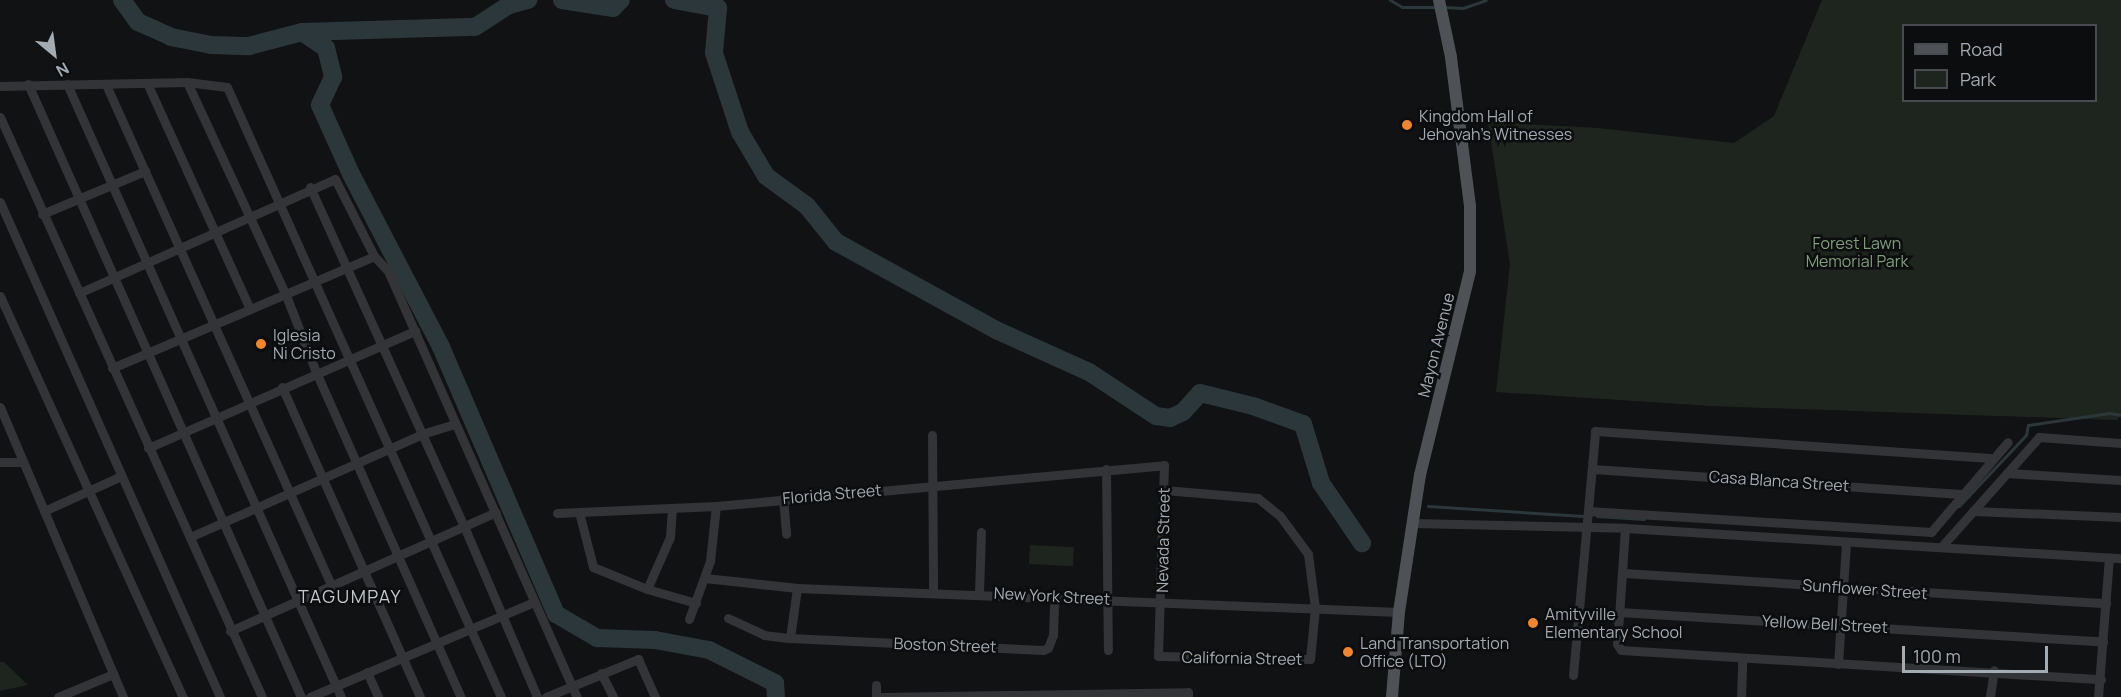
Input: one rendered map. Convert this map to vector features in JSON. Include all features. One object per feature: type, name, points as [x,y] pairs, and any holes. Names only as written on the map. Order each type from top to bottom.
[{"type":"main road","name":"Mayon Avenue","points":[[1392,697],[1399,612],[1412,523],[1467,288],[1471,255],[1460,120],[1439,0]]},
{"type":"street","points":[[187,82],[246,215],[285,293],[316,372],[461,697]]},
{"type":"street","points":[[0,87],[28,84],[107,87],[187,82],[227,87],[317,280],[350,362],[501,697]]},
{"type":"street","points":[[147,83],[212,231],[249,307]]},
{"type":"street","points":[[28,84],[301,697]]},
{"type":"street","points":[[67,84],[341,697]]},
{"type":"street","points":[[107,87],[287,493],[332,587]]},
{"type":"street","points":[[0,117],[190,537],[230,631],[262,697]]},
{"type":"street","points":[[42,214],[145,171]]},
{"type":"street","points":[[79,293],[147,264],[246,215],[335,178],[374,256],[388,271],[575,692]]},
{"type":"street","points":[[310,187],[463,524],[537,697]]},
{"type":"street","points":[[1,207],[220,697]]},
{"type":"street","points":[[112,368],[212,322],[374,256]]},
{"type":"street","points":[[0,296],[183,697]]},
{"type":"street","points":[[148,448],[316,372],[350,362],[415,331]]},
{"type":"street","points":[[282,387],[420,697]]},
{"type":"street","points":[[0,407],[123,697]]},
{"type":"street","points":[[190,537],[422,434],[454,424]]},
{"type":"street","points":[[1573,675],[1584,528],[1593,469],[1595,431],[1994,458]]},
{"type":"street","points":[[932,435],[933,591]]},
{"type":"street","points":[[1942,546],[2039,437],[2121,443]]},
{"type":"street","points":[[1588,511],[1931,532],[2008,442]]},
{"type":"street","points":[[0,462],[23,462]]},
{"type":"street","name":"Nevada Street","points":[[1106,469],[1164,465],[1162,601],[1158,656]]},
{"type":"street","points":[[1106,469],[1108,651]]},
{"type":"street","name":"Florida Street","points":[[557,513],[716,506],[1106,469]]},
{"type":"street","name":"Casa Blanca Street","points":[[1593,469],[1964,494]]},
{"type":"street","points":[[2007,472],[2121,480]]},
{"type":"street","points":[[44,511],[121,476]]},
{"type":"street","name":"California Street","points":[[1158,656],[1307,661],[1313,655],[1315,608],[1308,554],[1281,516],[1258,498],[1164,490]]},
{"type":"street","points":[[783,498],[786,534]]},
{"type":"street","points":[[689,619],[705,578],[713,545],[716,506]]},
{"type":"street","points":[[646,590],[670,537],[672,508]]},
{"type":"street","points":[[1973,511],[2121,517]]},
{"type":"street","points":[[230,631],[332,587],[463,524],[496,512]]},
{"type":"street","points":[[579,512],[593,567],[646,590],[696,603]]},
{"type":"street","points":[[1412,523],[1625,528],[2121,558]]},
{"type":"street","points":[[1625,528],[1624,573],[1617,644],[1621,650],[1742,660],[1994,670],[2101,679]]},
{"type":"street","points":[[980,593],[981,532]]},
{"type":"street","points":[[1838,664],[1846,543]]},
{"type":"street","points":[[2098,697],[2109,557]]},
{"type":"street","name":"Sunflower Street","points":[[1624,573],[2106,603]]},
{"type":"street","name":"New York Street","points":[[705,578],[797,588],[933,591],[1399,612]]},
{"type":"street","points":[[790,638],[797,588]]},
{"type":"street","name":"Boston Street","points":[[728,618],[764,634],[790,638],[1043,650],[1048,648],[1053,635],[1054,597]]},
{"type":"street","points":[[310,697],[501,613],[534,602]]},
{"type":"street","name":"Yellow Bell Street","points":[[1620,612],[2103,642]]},
{"type":"street","points":[[546,697],[575,692],[601,673],[638,659],[656,697]]},
{"type":"street","points":[[1741,697],[1742,660]]},
{"type":"street","points":[[1990,697],[1994,670]]},
{"type":"street","points":[[367,672],[378,697]]},
{"type":"street","points":[[601,673],[613,697]]},
{"type":"street","points":[[58,697],[113,674]]},
{"type":"street","points":[[876,685],[876,697]]},
{"type":"street","points":[[882,697],[1188,692],[1188,697]]},
{"type":"green space","name":"Forest Lawn Memorial Park","points":[[1822,0],[2121,0],[2121,415],[2117,420],[1711,406],[1496,392],[1510,264],[1488,122],[1598,128],[1734,143],[1774,116]]},
{"type":"green space","points":[[1030,545],[1074,547],[1073,566],[1029,564]]},
{"type":"green space","points":[[0,662],[4,662],[28,685],[0,691]]},
{"type":"waterway","points":[[122,0],[138,22],[171,37],[211,45],[249,46],[302,32],[475,27],[509,5],[528,0]]},
{"type":"waterway","points":[[562,0],[613,8],[621,0]]},
{"type":"waterway","points":[[674,0],[718,8],[714,53],[740,132],[766,176],[807,206],[836,242],[996,330],[1089,372],[1156,416],[1170,418],[1183,412],[1200,393],[1253,406],[1303,424],[1321,483],[1362,543]]},
{"type":"waterway","points":[[1390,0],[1402,7],[1437,7]]},
{"type":"waterway","points":[[1444,7],[1463,8],[1486,0]]},
{"type":"waterway","points":[[302,32],[326,48],[333,77],[320,105],[351,174],[441,347],[556,614],[597,638],[655,640],[709,650],[775,683],[776,697]]},
{"type":"waterway","points":[[1959,506],[2026,435],[2028,425],[2109,413],[2121,415]]},
{"type":"waterway","points":[[1428,506],[1584,516]]},
{"type":"waterway","points":[[1597,516],[1644,519]]},
{"type":"place","name":"Kingdom Hall of Jehovah's Witnesses","points":[[1407,125]]},
{"type":"place","name":"Iglesia Ni Cristo","points":[[261,344]]},
{"type":"place","name":"Amityville Elementary School","points":[[1533,623]]},
{"type":"place","name":"Land Transportation Office (LTO)","points":[[1348,652]]},
{"type":"district","name":"TAGUMPAY","points":[[350,596]]}]
